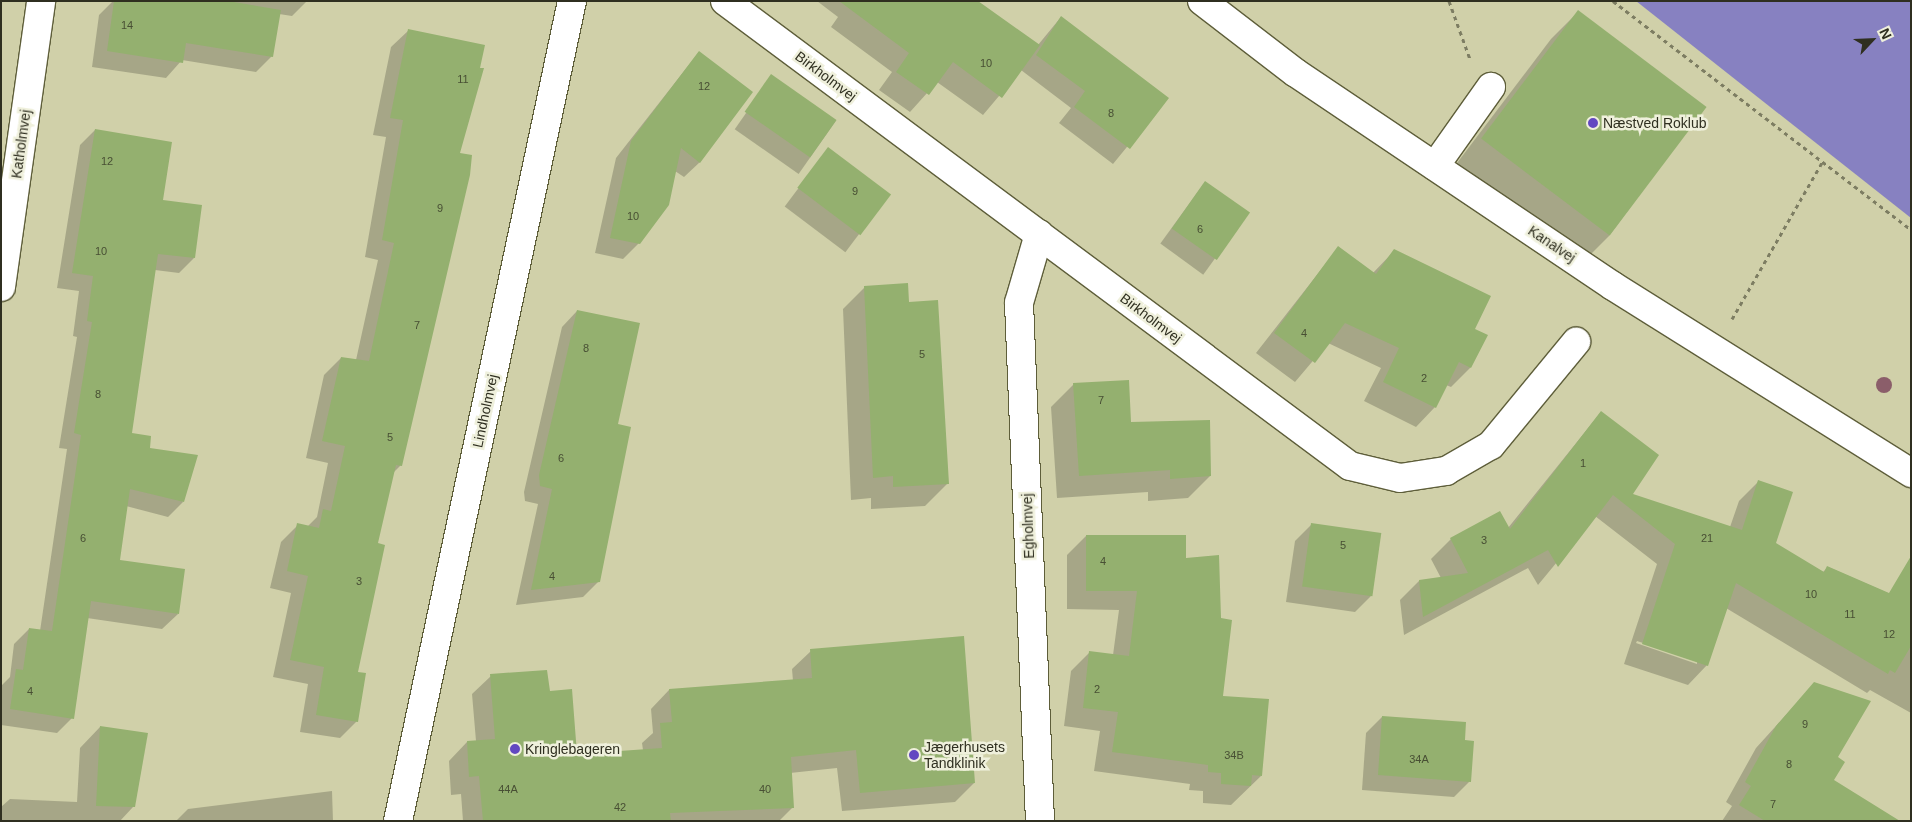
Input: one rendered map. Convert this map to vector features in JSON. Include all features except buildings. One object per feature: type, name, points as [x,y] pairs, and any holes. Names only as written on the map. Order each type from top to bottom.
[{"type":"street","name":"Katholmvej","points":[[1,287],[41,1]]},
{"type":"street","name":"Lindholmvej","points":[[398,821],[572,1]]},
{"type":"street","name":"Birkholmvej","points":[[725,1],[1350,466],[1400,478],[1446,471],[1491,445],[1576,342]]},
{"type":"street","name":"Kanalvej","points":[[1202,1],[1296,73],[1435,166],[1714,350],[1911,473]]},
{"type":"street","points":[[1435,166],[1491,87]]},
{"type":"street","name":"Egholmvej","points":[[1039,234],[1019,303],[1040,821]]},
{"type":"path","points":[[1613,1],[1911,230]]},
{"type":"path","points":[[1714,350],[1823,161]]},
{"type":"shaded area","points":[[1636,1],[1911,1],[1911,218]]},
{"type":"place","name":"Næstved Roklub","points":[[1593,123]]},
{"type":"place","name":"Kringlebageren","points":[[515,749]]},
{"type":"place","name":"Jægerhusets Tandklinik","points":[[914,755]]}]
